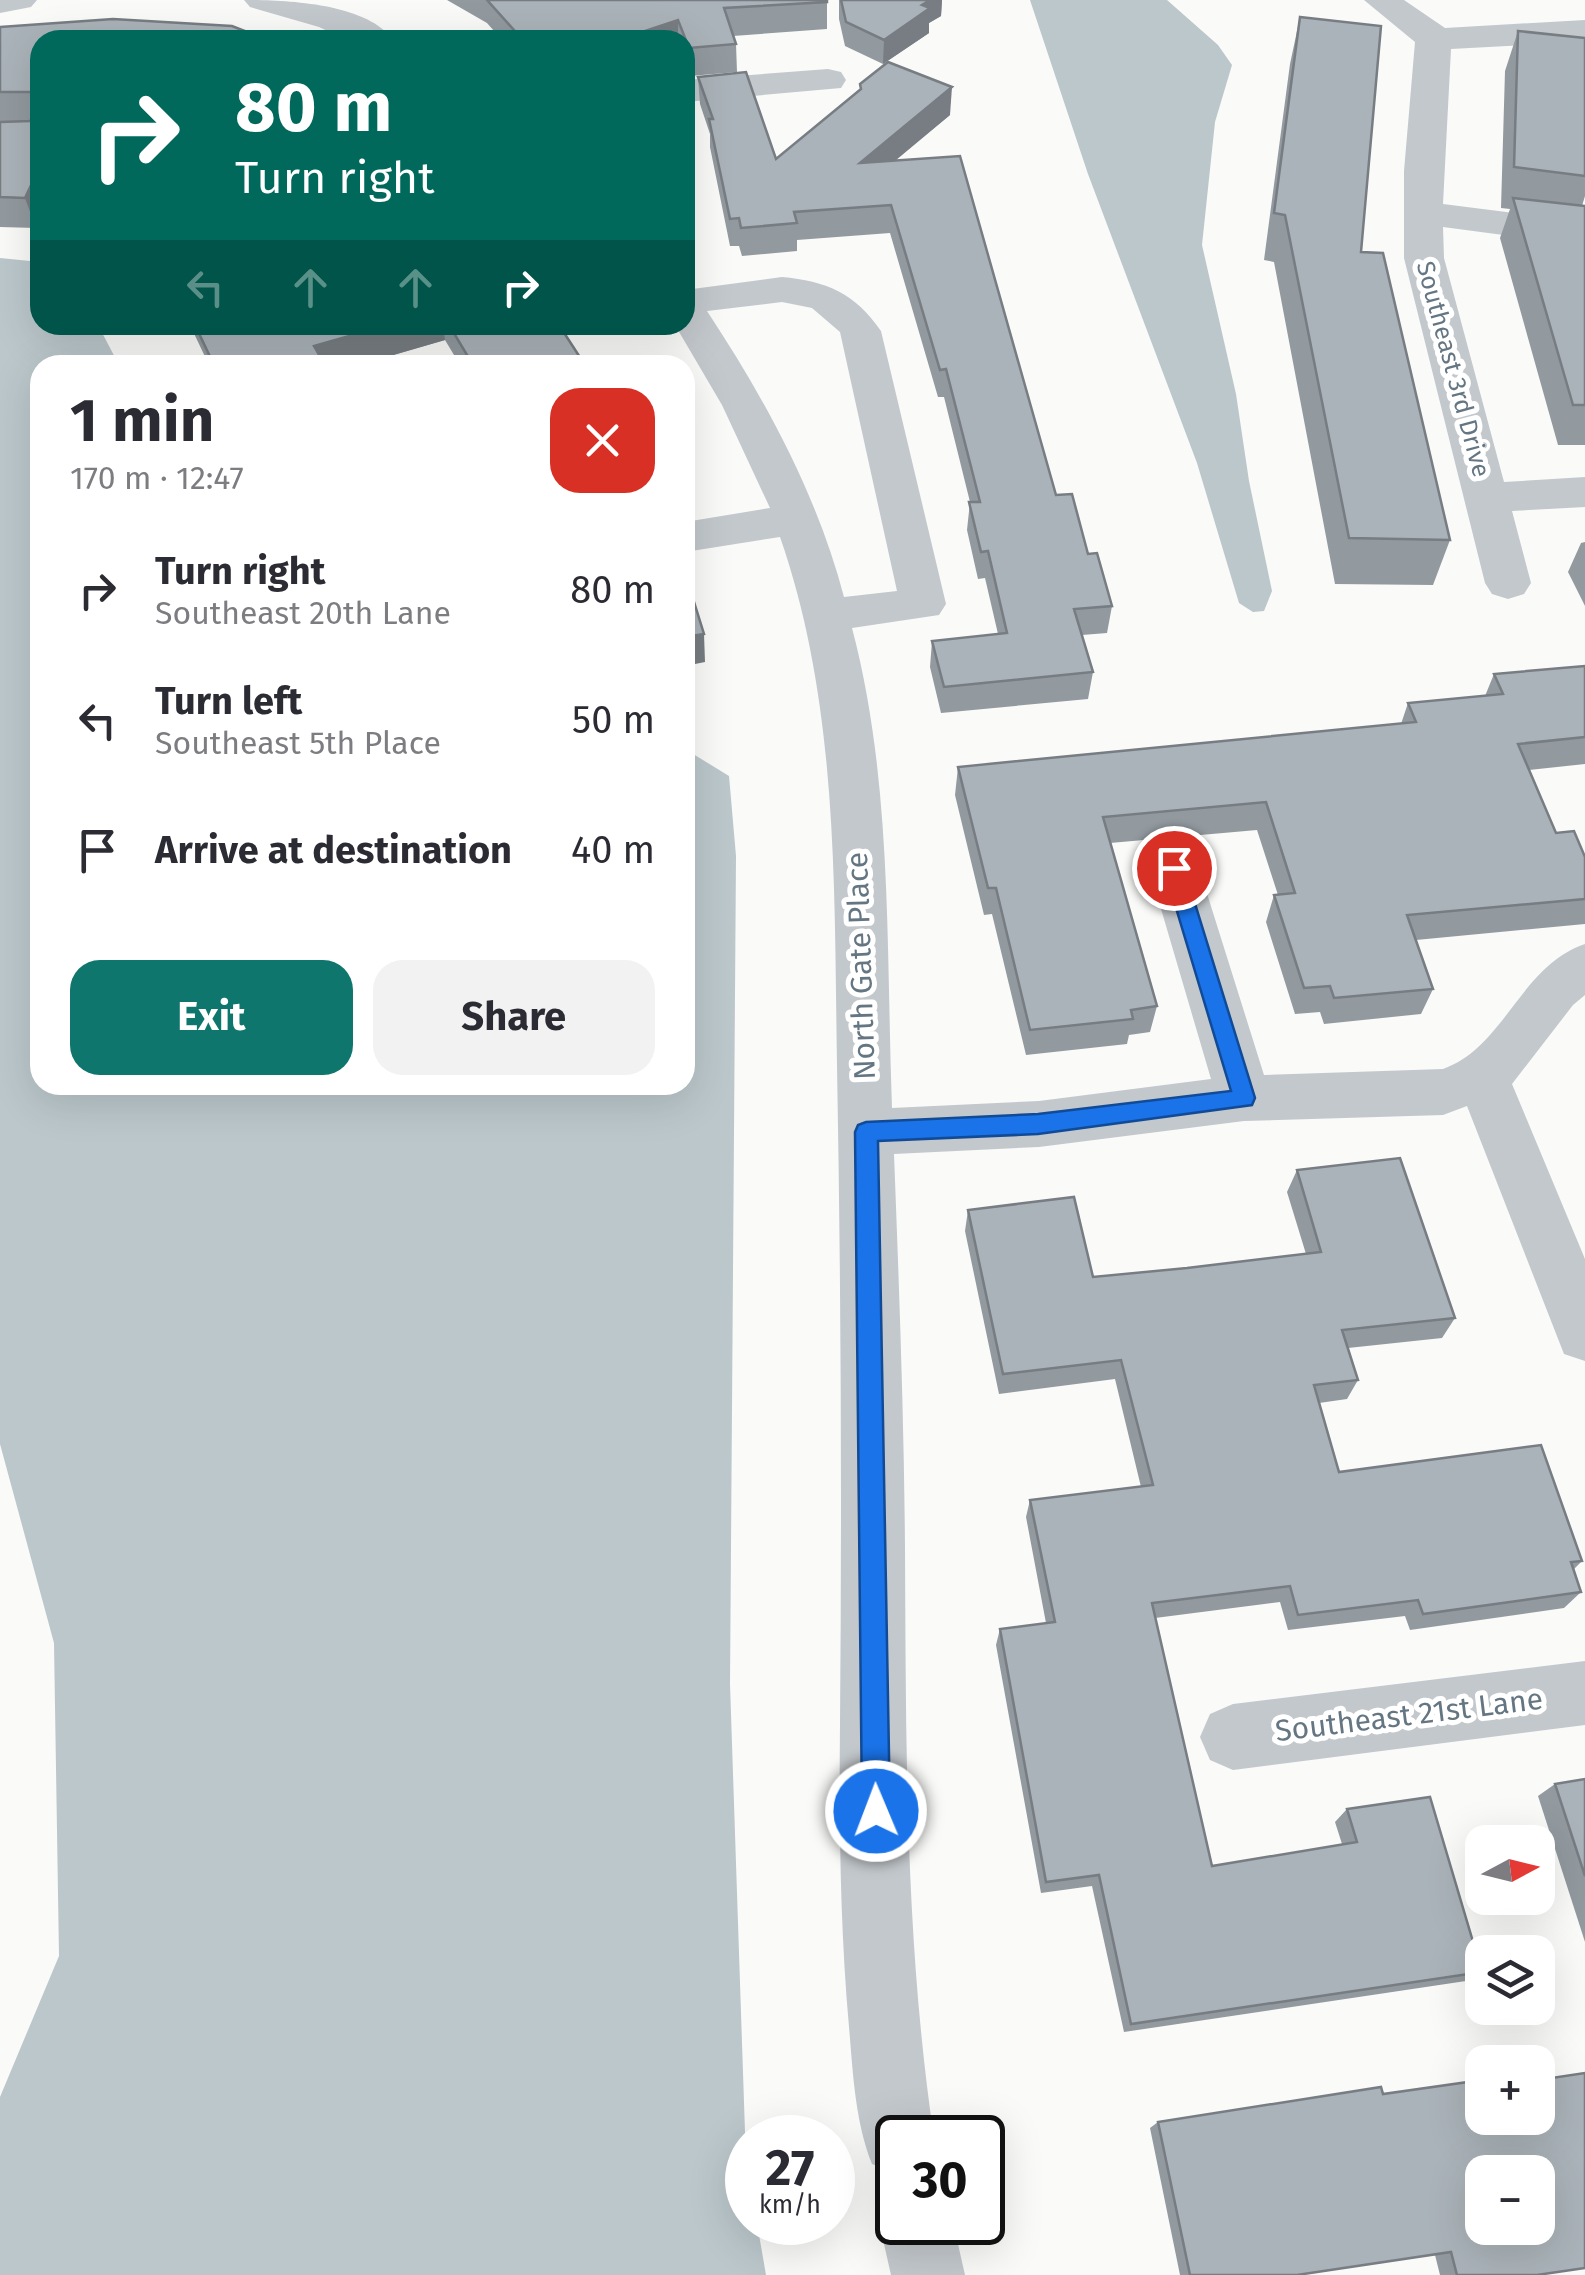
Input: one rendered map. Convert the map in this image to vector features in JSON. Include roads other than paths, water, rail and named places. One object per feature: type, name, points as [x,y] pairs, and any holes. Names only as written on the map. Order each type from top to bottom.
[{"type":"street","points":[[0,2],[19,0]]},
{"type":"street","points":[[262,0],[318,6],[359,30]]},
{"type":"street","points":[[1382,0],[1404,20],[1434,36],[1470,39],[1582,31]]},
{"type":"street","points":[[1560,0],[1582,31]]},
{"type":"street","name":"Southeast 3rd Drive","points":[[1434,36],[1422,213],[1424,258],[1508,583]]},
{"type":"street","points":[[695,90],[828,80]]},
{"type":"street","points":[[1422,213],[1585,234]]},
{"type":"street","points":[[695,305],[805,291],[837,302],[848,310],[860,331],[923,604],[826,616]]},
{"type":"street","name":"North Gate Place","points":[[695,323],[768,449],[796,518],[826,616],[854,796],[866,1132],[877,1898],[884,2051],[894,2115]]},
{"type":"street","points":[[1488,498],[1585,492]]},
{"type":"street","points":[[695,536],[796,518]]},
{"type":"street","points":[[1174,868],[1244,1098]]},
{"type":"street","points":[[866,1132],[1038,1124],[1244,1098],[1422,1094],[1467,1086],[1497,1065],[1554,990],[1585,965]]},
{"type":"street","points":[[1482,1078],[1528,1184],[1585,1335]]},
{"type":"street","name":"Southeast 21st Lane","points":[[1233,1737],[1585,1693]]},
{"type":"street","points":[[921,2245],[928,2275]]}]
